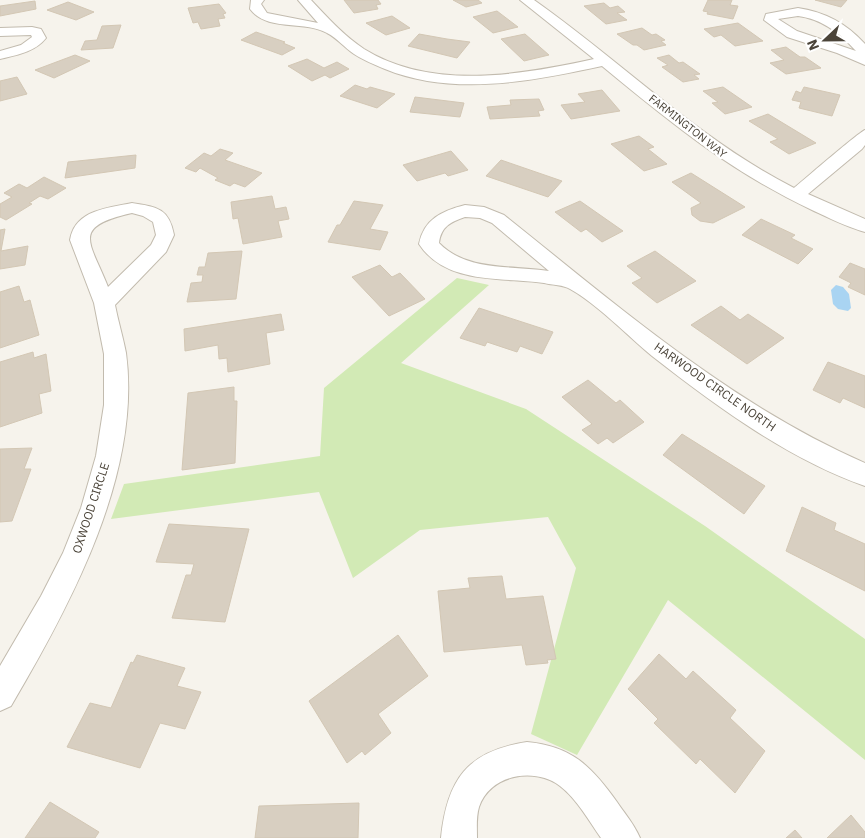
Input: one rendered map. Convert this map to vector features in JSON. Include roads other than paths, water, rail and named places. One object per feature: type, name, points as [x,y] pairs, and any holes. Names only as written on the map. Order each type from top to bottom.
[{"type":"street","points":[[258,0],[255,3],[256,9],[263,16],[331,29]]},
{"type":"street","points":[[304,0],[347,45],[368,58],[425,76],[459,79],[511,78],[605,61]]},
{"type":"street","name":"FARMINGTON WAY","points":[[526,0],[719,151],[796,196],[865,226]]},
{"type":"street","points":[[865,53],[842,30],[821,16],[796,10],[771,17],[771,20],[786,31],[841,48],[865,61]]},
{"type":"street","points":[[0,32],[32,31],[36,32],[39,38],[26,48],[0,55]]},
{"type":"street","points":[[796,196],[856,146],[865,135]]},
{"type":"street","name":"OXWOOD CIRCLE","points":[[0,695],[24,657],[68,574],[107,461],[117,398],[115,361],[104,303],[81,250],[79,239],[83,225],[93,216],[106,212],[132,208],[149,211],[162,220],[165,235],[159,248],[104,303]]},
{"type":"street","name":"HARWOOD CIRCLE NORTH","points":[[575,282],[466,269],[449,262],[436,253],[429,244],[430,233],[438,222],[450,215],[465,211],[484,213],[498,219],[517,232],[575,282],[673,360],[766,424],[813,450],[865,475]]},
{"type":"street","points":[[459,838],[463,804],[479,777],[500,764],[527,757],[554,762],[574,775],[622,838]]},
{"type":"water","points":[[836,285],[843,287],[849,294],[851,308],[848,311],[838,309],[833,304],[831,290]]}]
